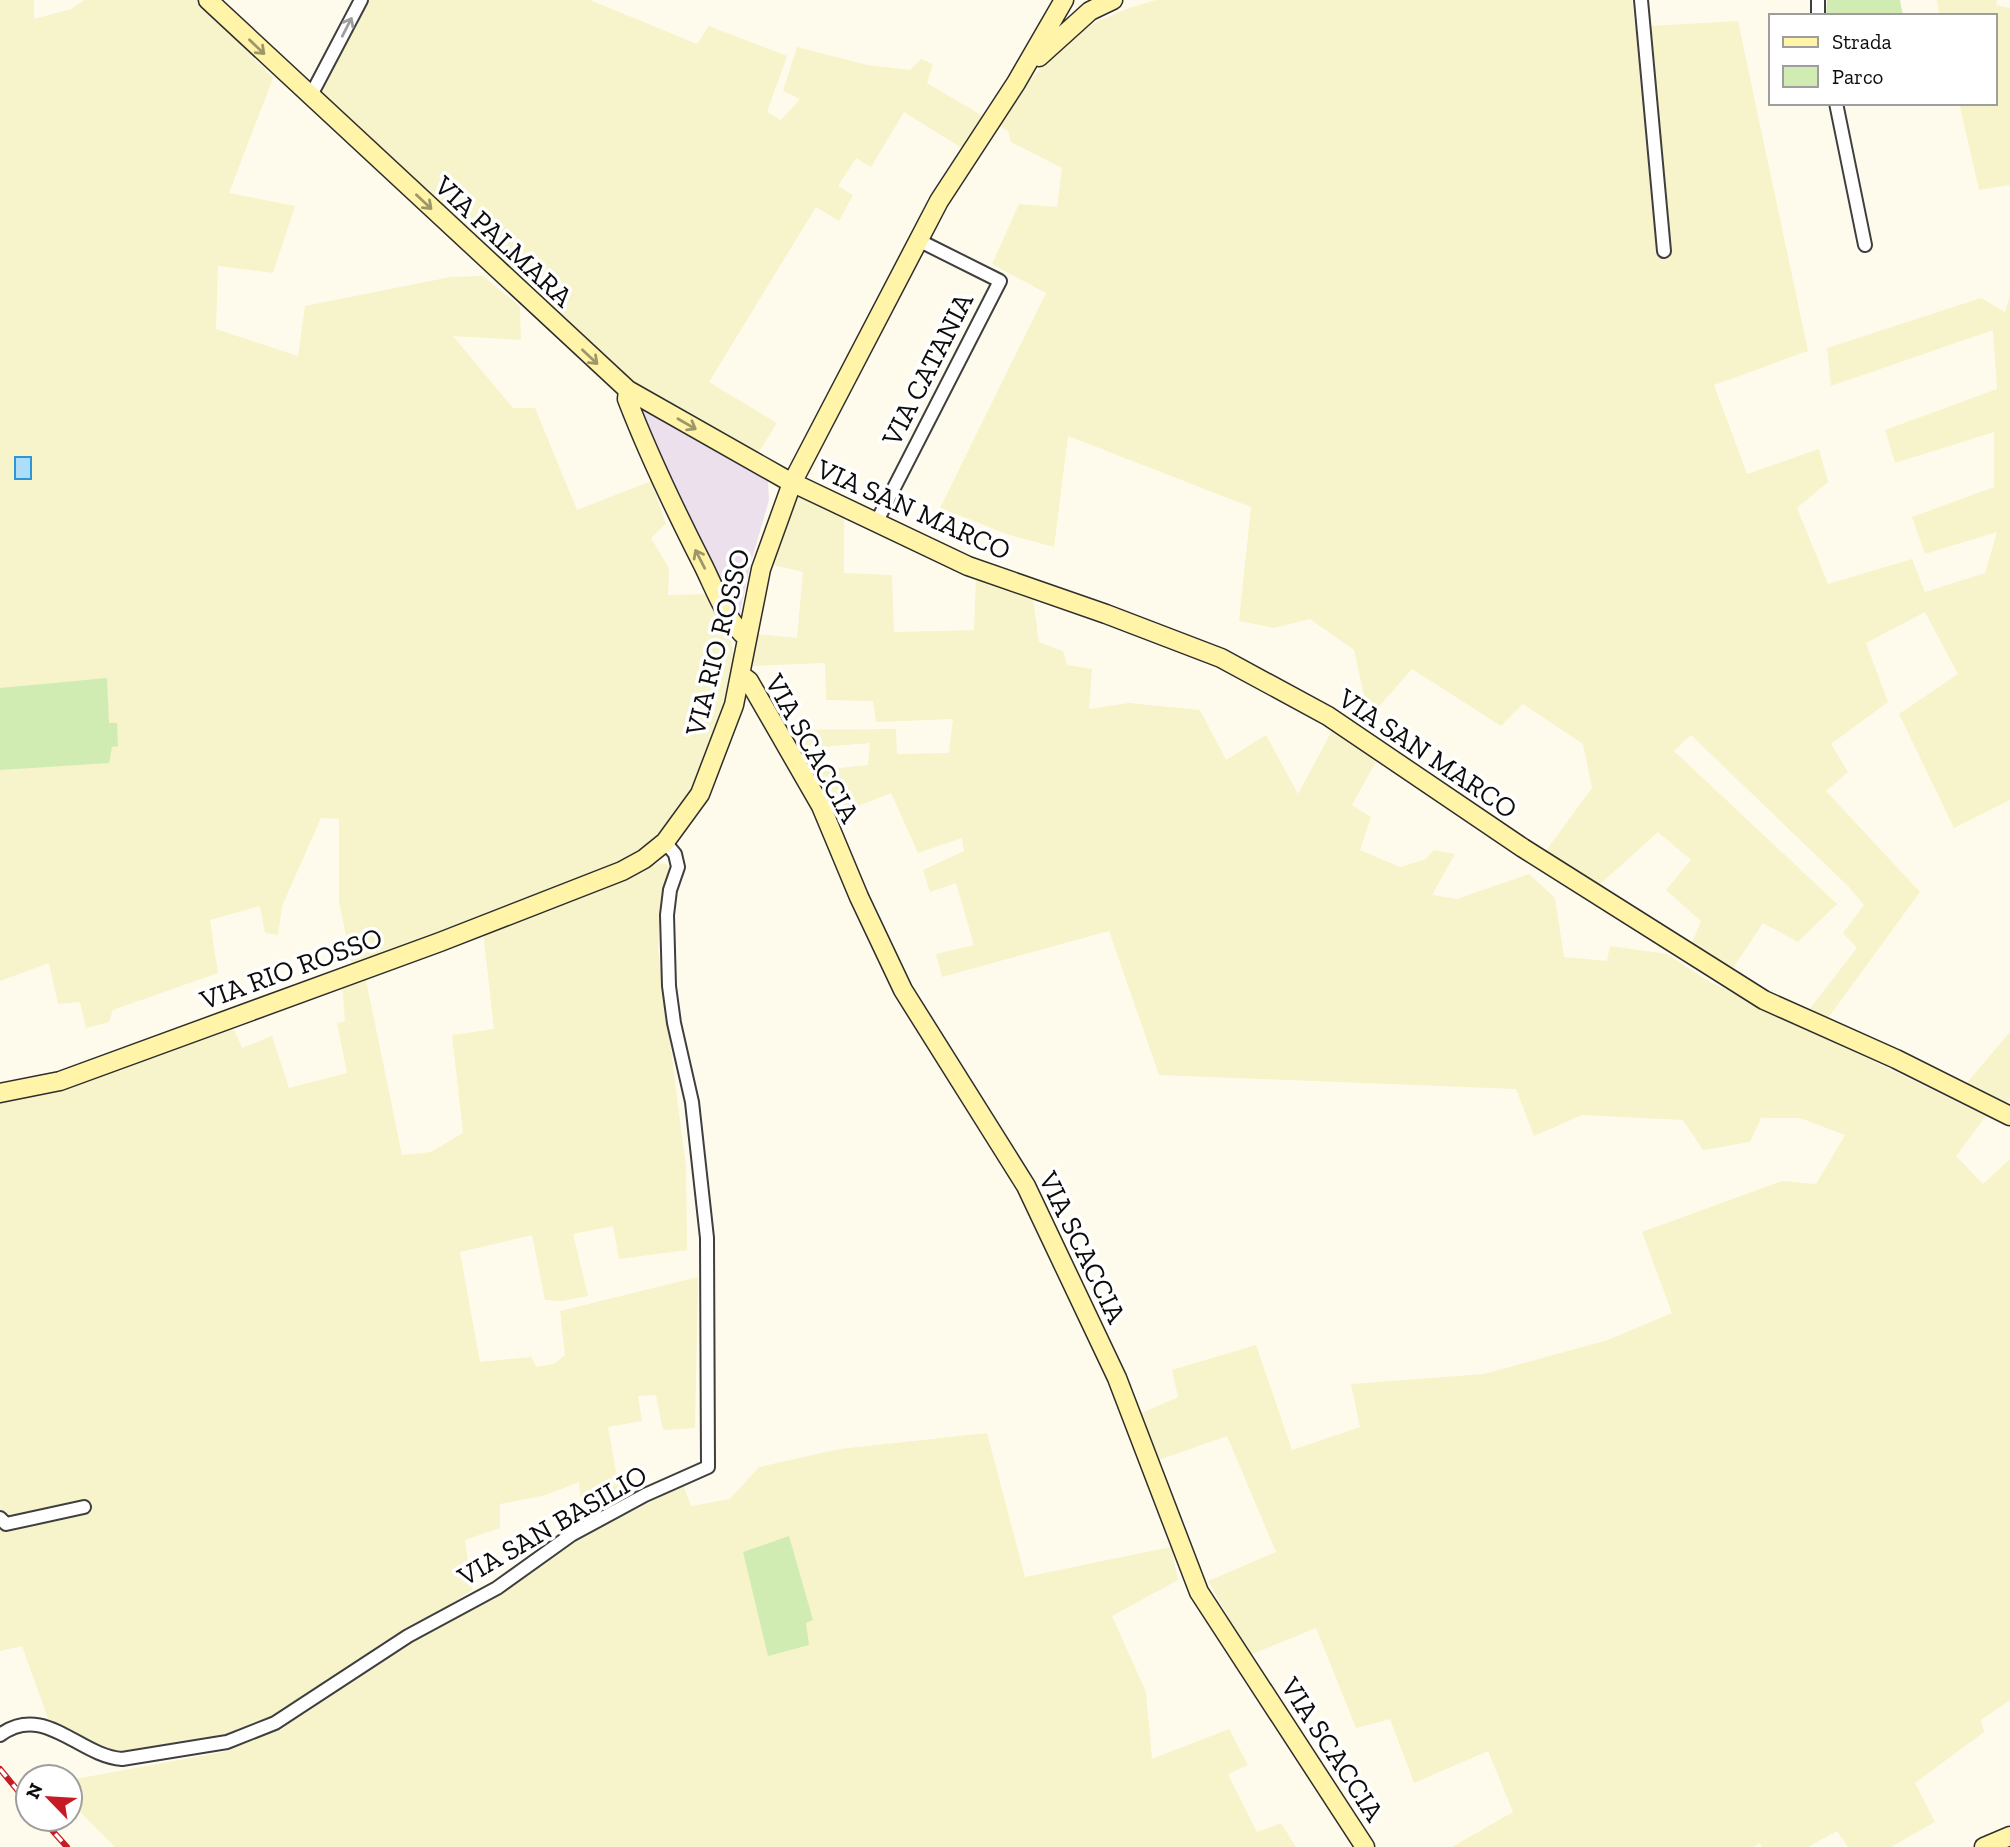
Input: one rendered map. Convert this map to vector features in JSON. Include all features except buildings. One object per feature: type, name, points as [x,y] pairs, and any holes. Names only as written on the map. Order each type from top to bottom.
[{"type":"street","name":"VIA PALMARA","points":[[208,0],[628,390],[792,483]]},
{"type":"street","points":[[310,97],[360,0]]},
{"type":"street","points":[[1016,83],[1064,0]]},
{"type":"street","points":[[1016,83],[1090,5],[1113,0]]},
{"type":"street","points":[[1641,0],[1664,251]]},
{"type":"street","name":"VIA RIO ROSSO","points":[[0,1093],[60,1081],[440,942],[622,871],[644,859],[665,842],[685,820],[700,794],[734,705],[761,569],[792,483],[918,240],[957,172],[1016,83]]},
{"type":"street","points":[[1836,105],[1865,245]]},
{"type":"street","name":"VIA CATANIA","points":[[876,523],[1000,281],[918,240]]},
{"type":"street","points":[[628,390],[627,399],[656,473],[720,601],[738,631],[747,638]]},
{"type":"street","name":"VIA SAN MARCO","points":[[792,483],[968,566],[1221,658],[1328,716],[1523,848],[1764,1000],[1896,1059],[2010,1116]]},
{"type":"street","name":"VIA SCACCIA","points":[[741,675],[749,681],[821,806],[859,897],[903,989],[1026,1186],[1116,1378],[1199,1592],[1365,1847]]},
{"type":"street","name":"VIA SAN BASILIO","points":[[0,1735],[19,1725],[51,1727],[110,1758],[122,1759],[227,1742],[250,1735],[275,1723],[408,1636],[496,1588],[571,1535],[645,1495],[708,1467],[707,1238],[692,1102],[669,986],[667,915],[678,867],[675,854],[665,842]]},
{"type":"street","points":[[0,1518],[6,1524],[84,1507]]},
{"type":"street","points":[[1984,1847],[2010,1836]]},
{"type":"shaded area","points":[[0,0],[34,0],[34,19],[71,9],[84,0],[197,0],[273,78],[229,193],[295,206],[273,273],[218,266],[216,329],[298,356],[305,306],[451,277],[483,276],[520,306],[521,340],[453,336],[513,408],[535,408],[577,510],[651,481],[666,524],[651,538],[669,568],[668,595],[711,594],[733,647],[734,673],[727,703],[693,791],[677,814],[641,851],[619,863],[439,936],[352,965],[339,902],[339,819],[321,818],[282,906],[278,935],[265,933],[260,906],[210,920],[218,973],[113,1010],[109,1022],[86,1028],[80,1002],[58,1004],[49,963],[0,981]]},
{"type":"shaded area","points":[[366,0],[590,0],[697,44],[709,26],[787,56],[767,112],[781,120],[800,99],[783,91],[797,47],[867,65],[910,70],[921,59],[933,64],[927,83],[986,118],[965,150],[904,112],[871,167],[856,158],[838,186],[853,195],[839,221],[816,207],[709,382],[777,423],[757,455],[630,386],[318,96]]},
{"type":"shaded area","points":[[1156,0],[1632,0],[1635,27],[1738,21],[1808,351],[1714,385],[1747,474],[1819,449],[1828,482],[1797,508],[1828,584],[1912,559],[1925,592],[1985,573],[1997,532],[1925,554],[1912,517],[1994,487],[1994,432],[1895,463],[1885,430],[1997,389],[1993,330],[1831,386],[1827,348],[1981,298],[2005,312],[2010,295],[2010,800],[1954,828],[1899,714],[1958,674],[1925,612],[1866,643],[1888,702],[1831,744],[1848,772],[1826,791],[1920,892],[1823,1025],[1804,1016],[1857,948],[1843,933],[1864,905],[1848,886],[1691,735],[1674,751],[1837,904],[1798,942],[1763,923],[1731,971],[1691,945],[1701,921],[1666,890],[1691,860],[1658,832],[1597,887],[1545,852],[1592,788],[1583,744],[1523,704],[1501,726],[1412,669],[1369,718],[1354,650],[1310,619],[1274,628],[1239,621],[1251,507],[1068,436],[1054,547],[1010,535],[940,508],[1046,293],[992,264],[1019,204],[1057,207],[1062,168],[1011,142],[1008,131],[997,125],[1023,87],[1067,41],[1096,22]]},
{"type":"shaded area","points":[[1937,0],[1997,0],[1996,5],[2010,8],[2010,185],[1979,190],[1959,105],[1996,105],[1996,14],[1939,14]]},
{"type":"shaded area","points":[[635,400],[752,467],[768,481],[769,500],[750,566],[739,618],[734,605],[725,600]]},
{"type":"shaded area","points":[[803,495],[844,515],[844,573],[892,575],[894,632],[974,630],[976,577],[1033,599],[1039,642],[1063,651],[1067,665],[1092,669],[1089,709],[1129,703],[1200,710],[1226,760],[1266,735],[1298,794],[1334,727],[1378,758],[1352,805],[1371,817],[1360,850],[1400,867],[1426,859],[1434,850],[1455,854],[1432,895],[1457,899],[1529,874],[1555,898],[1564,957],[1607,961],[1610,946],[1667,954],[1708,981],[1986,1116],[1956,1156],[1983,1184],[2010,1159],[2010,1700],[1981,1720],[1984,1732],[1915,1783],[1935,1822],[1891,1847],[1848,1847],[1837,1831],[1808,1847],[1762,1847],[1760,1843],[1753,1847],[1452,1847],[1513,1812],[1488,1751],[1414,1783],[1390,1719],[1356,1728],[1316,1628],[1250,1655],[1208,1581],[1276,1552],[1227,1436],[1153,1462],[1135,1416],[1178,1397],[1172,1370],[1256,1345],[1292,1450],[1360,1427],[1351,1384],[1484,1374],[1608,1340],[1672,1313],[1642,1232],[1782,1181],[1816,1184],[1845,1135],[1800,1118],[1761,1118],[1750,1142],[1703,1150],[1683,1120],[1582,1115],[1534,1136],[1516,1089],[1159,1075],[1109,931],[942,977],[936,954],[974,945],[956,883],[930,892],[923,870],[964,851],[962,838],[918,853],[891,793],[833,816],[810,771],[868,765],[870,743],[798,749],[784,730],[896,729],[897,754],[949,753],[953,719],[876,722],[873,701],[826,700],[825,663],[752,666],[756,634],[797,638],[803,572],[769,564],[796,496]]},
{"type":"shaded area","points":[[657,863],[667,864],[669,868],[660,914],[658,949],[686,1167],[687,1250],[619,1259],[613,1226],[573,1234],[588,1296],[561,1301],[545,1300],[532,1235],[460,1252],[480,1362],[531,1357],[537,1367],[554,1364],[565,1355],[560,1311],[698,1277],[695,1428],[663,1430],[656,1395],[638,1396],[642,1421],[608,1427],[621,1499],[582,1514],[579,1482],[546,1495],[500,1504],[500,1528],[465,1540],[472,1590],[265,1726],[181,1747],[119,1752],[100,1747],[49,1721],[22,1646],[0,1651],[0,1099],[231,1023],[242,1048],[272,1036],[289,1088],[347,1073],[337,1023],[345,1021],[342,982],[365,975],[402,1155],[431,1152],[463,1133],[452,1035],[494,1029],[483,932],[590,894]]},
{"type":"shaded area","points":[[2010,1032],[2010,1099],[2005,1106],[1965,1085]]},
{"type":"shaded area","points":[[987,1433],[1025,1577],[1171,1547],[1178,1580],[1112,1616],[1146,1692],[1152,1759],[1229,1729],[1248,1765],[1228,1774],[1257,1832],[1281,1823],[1296,1847],[115,1847],[84,1816],[84,1777],[223,1752],[306,1713],[421,1634],[491,1601],[574,1542],[683,1485],[691,1506],[730,1499],[759,1467],[840,1449]]},
{"type":"green space","points":[[1827,0],[1900,0],[1903,14],[1826,14]]},
{"type":"green space","points":[[107,678],[109,723],[117,723],[118,746],[112,747],[109,763],[0,770],[0,688]]},
{"type":"green space","points":[[789,1536],[813,1620],[806,1623],[809,1645],[768,1656],[743,1552]]},
{"type":"water","points":[[15,457],[31,457],[31,479],[15,479]]},
{"type":"railway","points":[[0,1769],[14,1786]]},
{"type":"railway","points":[[54,1833],[67,1847]]}]
